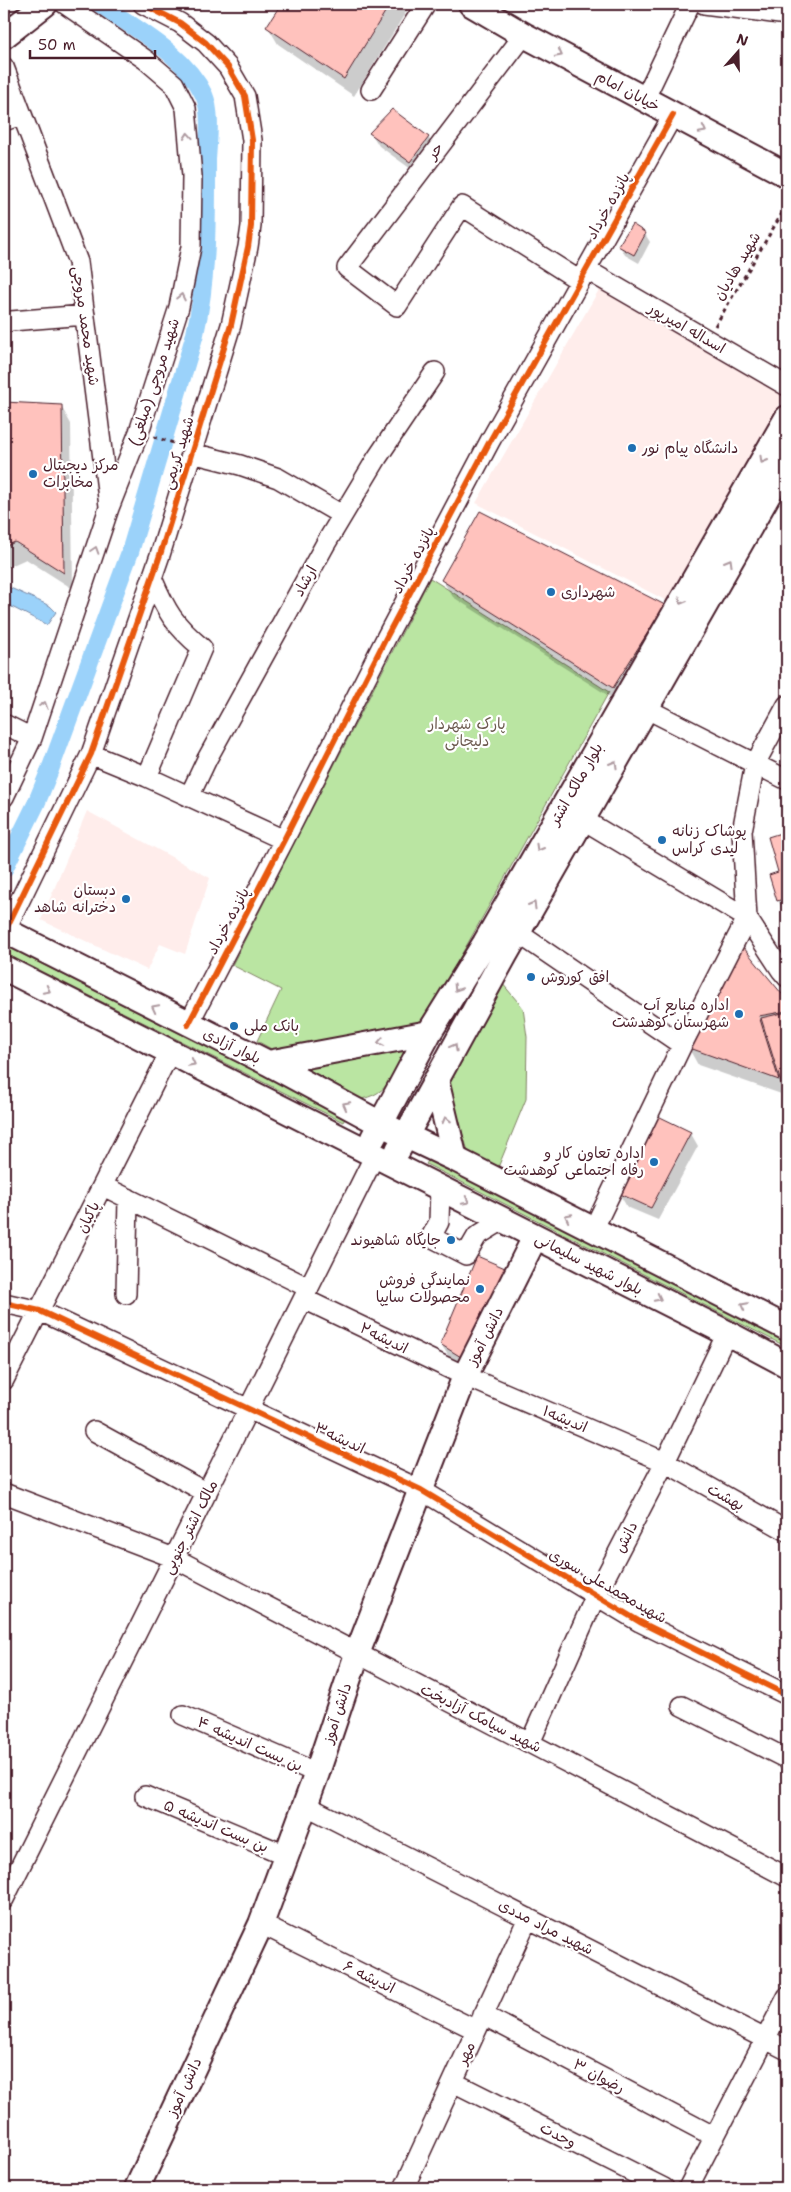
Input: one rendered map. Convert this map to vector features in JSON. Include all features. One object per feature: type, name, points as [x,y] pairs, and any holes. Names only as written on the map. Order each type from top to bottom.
[{"type":"main road","points":[[4,36],[45,4]]},
{"type":"main road","name":"خیابان امام","points":[[472,4],[524,35],[787,175]]},
{"type":"main road","name":"بلوار مالک اشتر","points":[[378,1156],[381,1124],[429,1033],[484,943],[787,418]]},
{"type":"main road","name":"بلوار مالک اشتر","points":[[378,1156],[405,1136],[582,819],[787,462]]},
{"type":"main road","name":"بلوار آزادی","points":[[4,930],[268,1063],[405,1136]]},
{"type":"main road","points":[[484,943],[505,955]]},
{"type":"main road","points":[[4,968],[378,1156]]},
{"type":"main road","points":[[268,1063],[429,1033]]},
{"type":"main road","points":[[436,1080],[455,1159]]},
{"type":"main road","points":[[405,1136],[455,1159],[787,1328]]},
{"type":"main road","name":"بلوار شهید سلیمانی","points":[[378,1156],[787,1365]]},
{"type":"main road","name":"دانش آموز","points":[[137,2188],[261,1924],[318,1773],[357,1654],[465,1376],[535,1237]]},
{"type":"street","name":"شهید مروجی (مبلغی)","points":[[4,798],[32,738],[109,508],[139,432],[179,307],[192,247],[192,176],[186,108],[174,84],[146,60],[65,4]]},
{"type":"street","name":"شهید کریمی","points":[[4,930],[91,754],[152,578],[192,451],[231,324],[248,247],[252,140],[245,96],[228,67],[206,43],[180,23],[143,4]]},
{"type":"street","points":[[371,90],[426,4]]},
{"type":"street","points":[[644,100],[690,4]]},
{"type":"street","points":[[704,4],[787,15]]},
{"type":"street","name":"حر","points":[[347,268],[524,35]]},
{"type":"street","name":"شهید محمد مروجی","points":[[4,67],[13,118],[78,262],[109,508]]},
{"type":"street","name":"پانزده خرداد","points":[[188,1024],[387,636],[490,442],[673,115]]},
{"type":"street","name":"اسداله امیرپور","points":[[347,268],[397,306],[462,206],[584,276],[706,339],[787,386]]},
{"type":"street","points":[[4,323],[85,315]]},
{"type":"street","name":"ارشاد","points":[[189,798],[207,759],[342,515],[377,458],[435,372]]},
{"type":"street","points":[[192,451],[278,478],[342,515]]},
{"type":"street","points":[[147,777],[202,648],[181,631],[165,609],[152,578]]},
{"type":"street","points":[[593,1230],[682,1044],[747,918],[742,832],[755,764],[787,705]]},
{"type":"street","points":[[645,708],[787,780]]},
{"type":"street","points":[[4,724],[32,738]]},
{"type":"street","points":[[91,754],[147,777],[189,798],[284,840]]},
{"type":"street","points":[[582,819],[747,918],[787,977]]},
{"type":"street","points":[[518,932],[682,1044]]},
{"type":"street","name":"پاکبان","points":[[4,1380],[104,1186],[170,1052]]},
{"type":"street","name":"مالک اشتر جنوبی","points":[[4,1899],[306,1293],[378,1156]]},
{"type":"street","name":"اندیشه۲","points":[[104,1186],[465,1376]]},
{"type":"street","points":[[440,1188],[439,1222],[430,1237],[466,1255],[477,1236],[503,1220]]},
{"type":"street","points":[[126,1294],[128,1198]]},
{"type":"street","name":"اندیشه۳","points":[[4,1303],[40,1311],[421,1490]]},
{"type":"street","name":"دانش","points":[[530,1743],[596,1596],[665,1462],[727,1333]]},
{"type":"street","name":"اندیشه۱","points":[[465,1376],[665,1462]]},
{"type":"street","points":[[94,1431],[207,1493]]},
{"type":"street","name":"بهشت","points":[[665,1462],[787,1532]]},
{"type":"street","name":"شهیدمحمدعلی سوری","points":[[421,1490],[640,1622],[787,1695]]},
{"type":"street","name":"شهید سیامک آزادبخت","points":[[4,1493],[174,1558],[787,1877]]},
{"type":"street","points":[[682,1706],[787,1759]]},
{"type":"street","name":"بن بست اندیشه ۴","points":[[183,1715],[318,1773]]},
{"type":"street","name":"بن بست اندیشه ۵","points":[[145,1796],[288,1856]]},
{"type":"street","name":"شهید مراد مددی","points":[[305,1805],[787,2050]]},
{"type":"street","name":"مهر","points":[[404,2188],[528,1918]]},
{"type":"street","name":"اندیشه ۶","points":[[261,1924],[480,2022]]},
{"type":"street","points":[[688,2188],[787,1997]]},
{"type":"street","name":"رضوان ۳","points":[[480,2022],[715,2137]]},
{"type":"street","name":"وحدت","points":[[452,2082],[664,2188]]},
{"type":"path","points":[[139,432],[192,451]]},
{"type":"shaded area","name":"دانشگاه پیام نور","points":[[600,288],[786,393],[669,602],[476,503]]},
{"type":"shaded area","name":"دبستان دخترانه شاهد","points":[[87,811],[210,878],[185,954],[160,944],[147,970],[41,920]]},
{"type":"green space","name":"پارک شهردار دلیجانی","points":[[430,578],[609,692],[395,1073],[382,1090],[362,1099],[257,1041],[281,990],[232,965]]},
{"type":"green space","points":[[4,945],[346,1117],[343,1122],[4,953]]},
{"type":"green space","points":[[502,983],[523,1008],[527,1037],[526,1099],[497,1170],[469,1154],[447,1085]]},
{"type":"green space","points":[[430,1158],[787,1340],[787,1347],[426,1164]]},
{"type":"water","points":[[4,585],[50,606],[56,612],[47,625],[4,603]]},
{"type":"building","points":[[281,4],[390,4],[344,79],[266,27]]},
{"type":"building","points":[[392,109],[429,137],[410,162],[369,133]]},
{"type":"building","points":[[632,224],[646,233],[634,255],[618,246]]},
{"type":"building","name":"مرکز دیجیتال مخابرات","points":[[4,402],[62,405],[64,573],[15,542],[4,547]]},
{"type":"building","name":"شهرداری","points":[[480,511],[665,605],[613,688],[441,580]]},
{"type":"building","points":[[4,745],[10,749],[4,761]]},
{"type":"building","points":[[787,831],[787,898],[777,901],[769,875],[778,872],[768,837]]},
{"type":"building","name":"اداره منابع آب شهرستان کوهدشت","points":[[743,947],[787,1000],[787,1011],[759,1016],[779,1080],[687,1047]]},
{"type":"building","points":[[787,1012],[787,1102],[761,1018]]},
{"type":"building","name":"اداره تعاون کار و رفاه اجتماعی کوهدشت","points":[[656,1115],[691,1132],[651,1208],[618,1193]]},
{"type":"building","name":"نمایندگی فروش محصولات سایپا","points":[[477,1256],[505,1268],[487,1310],[461,1357],[440,1344]]},
{"type":"waterway","points":[[4,869],[36,804],[51,767],[130,552],[195,334],[205,269],[209,127],[208,110],[204,95],[196,80],[172,55],[100,4]]},
{"type":"cycle path","points":[[5,931],[91,754],[160,555],[231,325],[248,247],[251,226],[252,140],[245,96],[228,67],[206,43],[180,23],[143,4]]},
{"type":"cycle path","points":[[188,1025],[387,636],[490,441],[673,115]]},
{"type":"cycle path","points":[[4,1303],[40,1311],[421,1490],[640,1622],[787,1695]]},
{"type":"place","name":"دانشگاه پیام نور","points":[[632,448]]},
{"type":"place","name":"مرکز دیجیتال مخابرات","points":[[33,474]]},
{"type":"place","name":"شهرداری","points":[[551,592]]},
{"type":"place","name":"پوشاک زنانه لیدی کراس","points":[[662,840]]},
{"type":"place","name":"دبستان دخترانه شاهد","points":[[126,899]]},
{"type":"place","name":"افق کوروش","points":[[531,977]]},
{"type":"place","name":"اداره منابع آب شهرستان کوهدشت","points":[[739,1014]]},
{"type":"place","name":"بانک ملی","points":[[234,1026]]},
{"type":"place","name":"اداره تعاون کار و رفاه اجتماعی کوهدشت","points":[[654,1162]]},
{"type":"place","name":"جایگاه شاهیوند","points":[[451,1240]]},
{"type":"place","name":"نمایندگی فروش محصولات سایپا","points":[[480,1289]]}]
